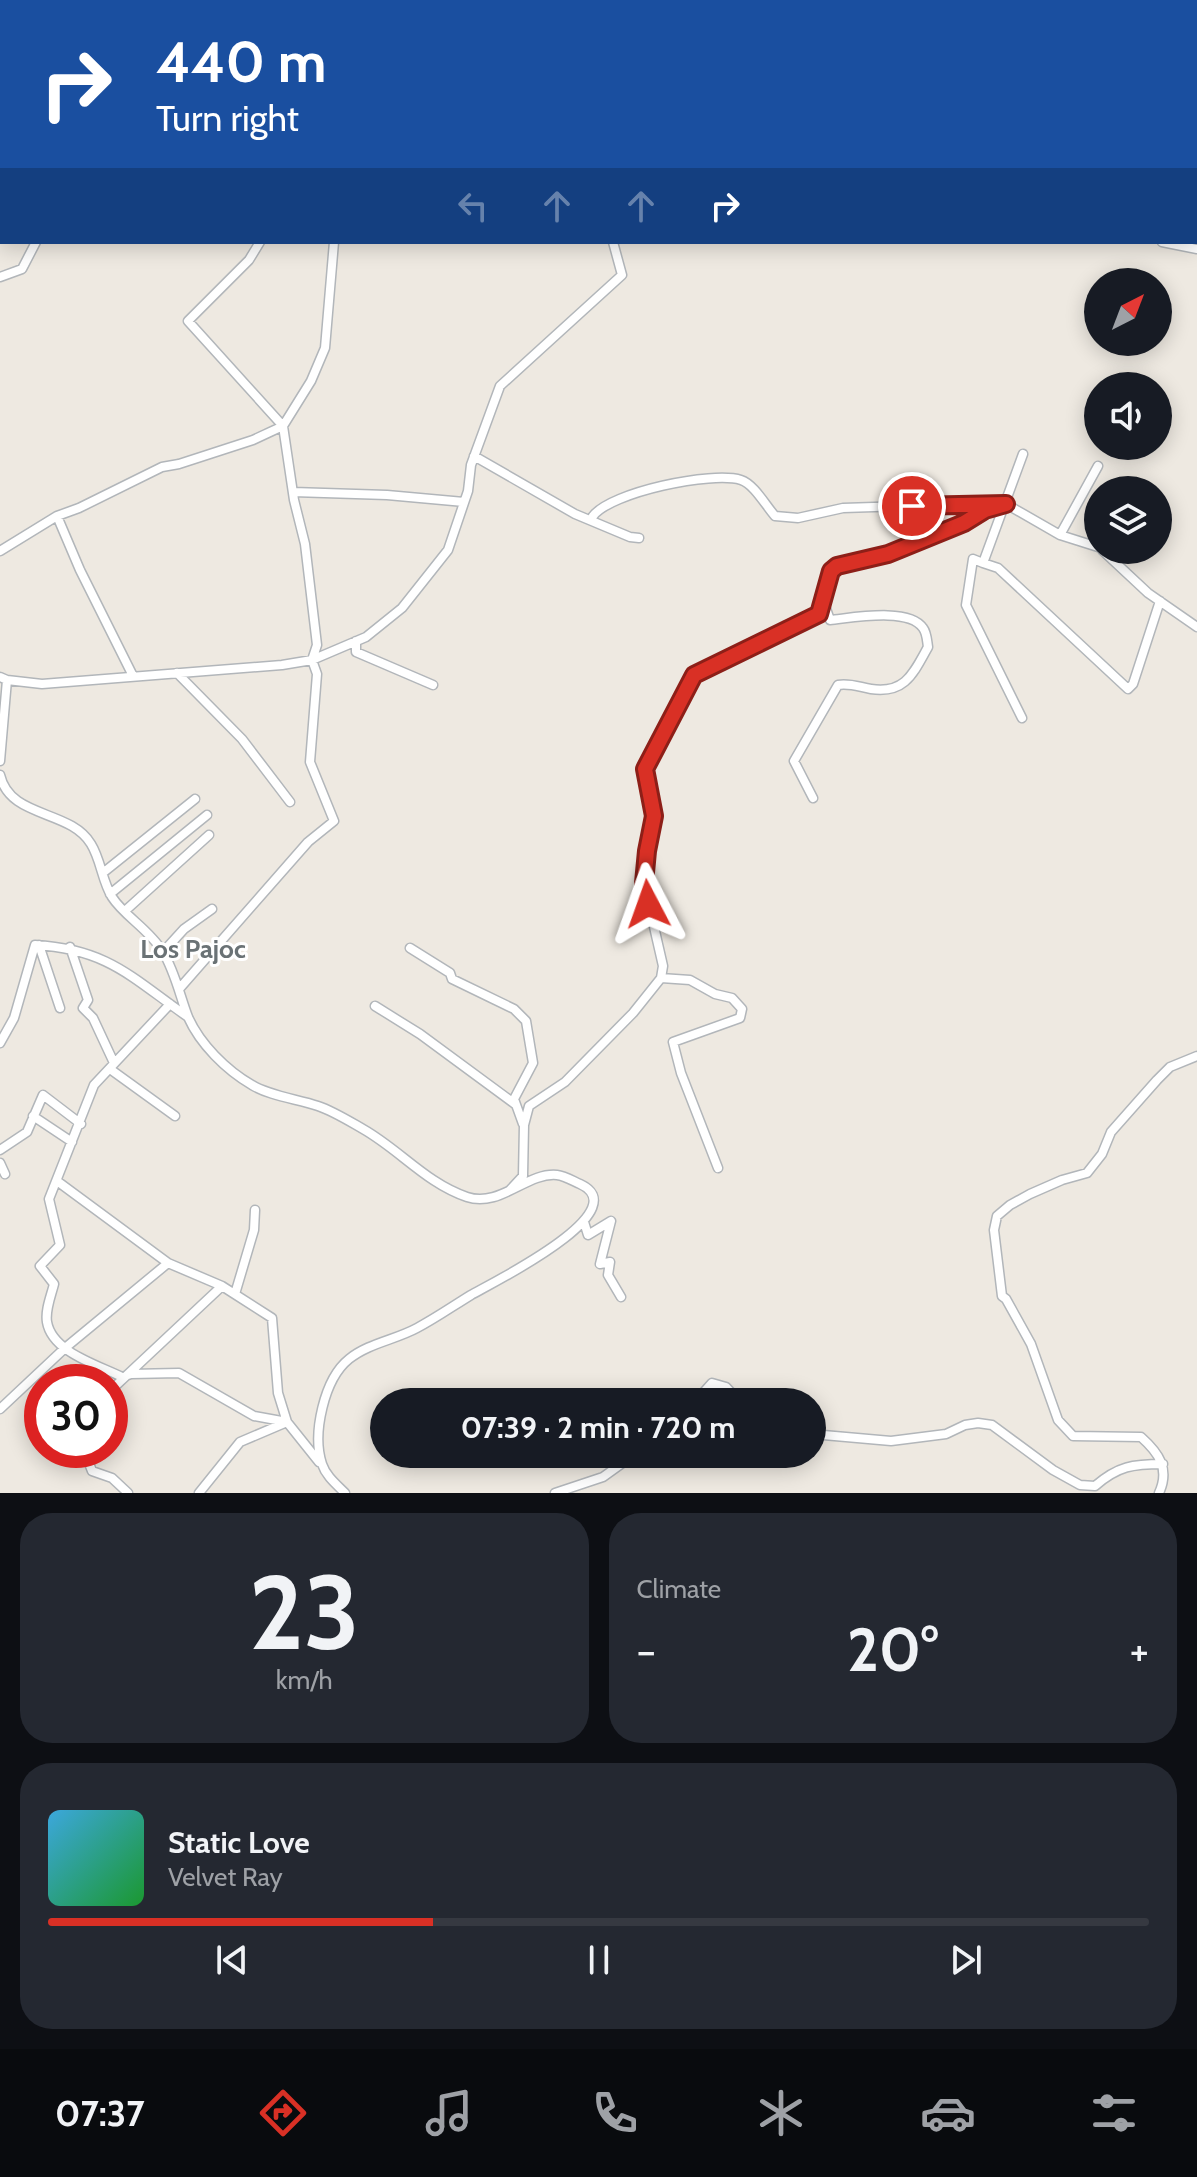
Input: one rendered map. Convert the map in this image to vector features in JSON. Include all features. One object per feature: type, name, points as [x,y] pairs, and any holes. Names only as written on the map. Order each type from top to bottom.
[{"type":"street","points":[[0,277],[22,269],[35,244]]},
{"type":"street","points":[[179,989],[308,842],[334,823],[310,762],[317,674],[312,660],[317,645],[305,544],[283,426],[188,321],[249,260],[259,244]]},
{"type":"street","points":[[2,546],[57,516],[162,467],[194,460],[283,426],[311,381],[325,348],[334,244]]},
{"type":"street","points":[[0,761],[4,678],[42,684],[312,660],[366,637],[402,608],[448,550],[464,502],[474,456],[500,386],[622,275],[614,244]]},
{"type":"street","points":[[1172,244],[1197,249]]},
{"type":"street","points":[[983,563],[1023,454]]},
{"type":"street","points":[[474,456],[575,514],[639,538]]},
{"type":"street","points":[[1060,535],[1098,466]]},
{"type":"street","points":[[593,516],[599,509],[620,499],[689,479],[711,477],[741,480],[775,516],[798,518],[843,508],[1006,504],[1060,535],[1084,543]]},
{"type":"street","points":[[293,492],[387,495],[464,502]]},
{"type":"street","points":[[507,1193],[523,1176],[524,1125],[529,1106],[565,1082],[586,1063],[651,994],[661,978],[663,966],[644,883],[654,816],[645,769],[694,675],[819,614],[831,571],[837,566],[888,554],[964,523],[985,510],[1006,504]]},
{"type":"street","points":[[57,516],[133,676]]},
{"type":"street","points":[[1022,718],[966,605],[973,559],[998,568],[1128,689],[1133,684],[1160,601]]},
{"type":"street","points":[[1117,564],[1160,601],[1197,627]]},
{"type":"street","points":[[813,798],[794,761],[838,685],[888,691],[902,685],[928,647],[925,630],[914,620],[887,615],[830,620],[823,599]]},
{"type":"street","points":[[356,641],[356,652],[433,685]]},
{"type":"street","points":[[177,673],[242,739],[290,802]]},
{"type":"street","points":[[0,775],[9,794],[30,810],[59,819],[89,840],[110,894],[150,934],[163,952],[188,1017],[201,1041],[253,1086],[322,1107],[395,1150],[425,1177],[452,1192],[477,1200],[507,1193],[545,1176],[559,1175],[589,1188],[594,1194],[594,1203],[584,1222],[544,1254],[415,1329],[366,1347],[346,1361],[325,1393],[318,1446],[322,1466]]},
{"type":"street","points":[[104,872],[195,799]]},
{"type":"street","points":[[110,894],[207,815]]},
{"type":"street","points":[[126,910],[209,835]]},
{"type":"street","points":[[163,952],[184,929],[212,909]]},
{"type":"street","points":[[0,1043],[14,1018],[35,945],[70,947],[115,965],[135,976],[188,1017]]},
{"type":"street","points":[[39,945],[60,1008]]},
{"type":"street","points":[[70,947],[88,1000],[83,1008],[93,1018],[112,1066],[175,1116]]},
{"type":"street","points":[[410,948],[450,973],[452,979],[514,1009],[526,1021],[533,1063],[514,1099],[524,1125]]},
{"type":"street","points":[[661,978],[690,980],[715,994],[732,998],[742,1009],[740,1018],[724,1026],[673,1042],[685,1085],[718,1168]]},
{"type":"street","points":[[96,1364],[65,1348],[50,1332],[46,1319],[54,1284],[40,1266],[60,1245],[49,1199],[94,1085],[170,1004]]},
{"type":"street","points":[[375,1006],[443,1050],[516,1105]]},
{"type":"street","points":[[1159,1493],[1164,1482],[1163,1464],[1154,1449],[1141,1437],[1073,1436],[1058,1420],[1031,1344],[1002,1296],[994,1230],[997,1216],[1010,1205],[1062,1180],[1087,1173],[1102,1154],[1111,1132],[1157,1080],[1170,1067],[1197,1056]]},
{"type":"street","points":[[0,1150],[27,1132],[43,1095],[81,1124]]},
{"type":"street","points":[[33,1116],[72,1142]]},
{"type":"street","points":[[0,1163],[5,1174],[0,1174]]},
{"type":"street","points":[[57,1181],[168,1263],[222,1286],[272,1318],[278,1393],[287,1422],[327,1476],[345,1493]]},
{"type":"street","points":[[235,1294],[254,1230],[255,1210]]},
{"type":"street","points":[[584,1222],[588,1235],[611,1221],[600,1264],[610,1262],[608,1275],[618,1287],[616,1292],[621,1297]]},
{"type":"street","points":[[0,1409],[65,1348],[168,1263]]},
{"type":"street","points":[[128,1372],[222,1286]]},
{"type":"street","points":[[128,1375],[179,1373],[254,1416],[287,1422]]},
{"type":"street","points":[[708,1388],[712,1383],[727,1388]]},
{"type":"street","points":[[199,1493],[240,1442],[287,1422]]},
{"type":"street","points":[[826,1435],[891,1441],[946,1434],[965,1425],[992,1425],[1053,1470],[1080,1485],[1095,1486],[1117,1469],[1163,1464]]},
{"type":"street","points":[[91,1468],[112,1478],[128,1493]]},
{"type":"street","points":[[555,1493],[603,1477],[616,1468]]},
{"type":"district","name":"Los Pajoc","points":[[193,949]]},
{"type":"route","points":[[648,904],[644,883],[654,816],[645,769],[694,675],[819,614],[831,571],[837,566],[888,554],[964,523],[985,510],[1006,504],[912,506]]}]
